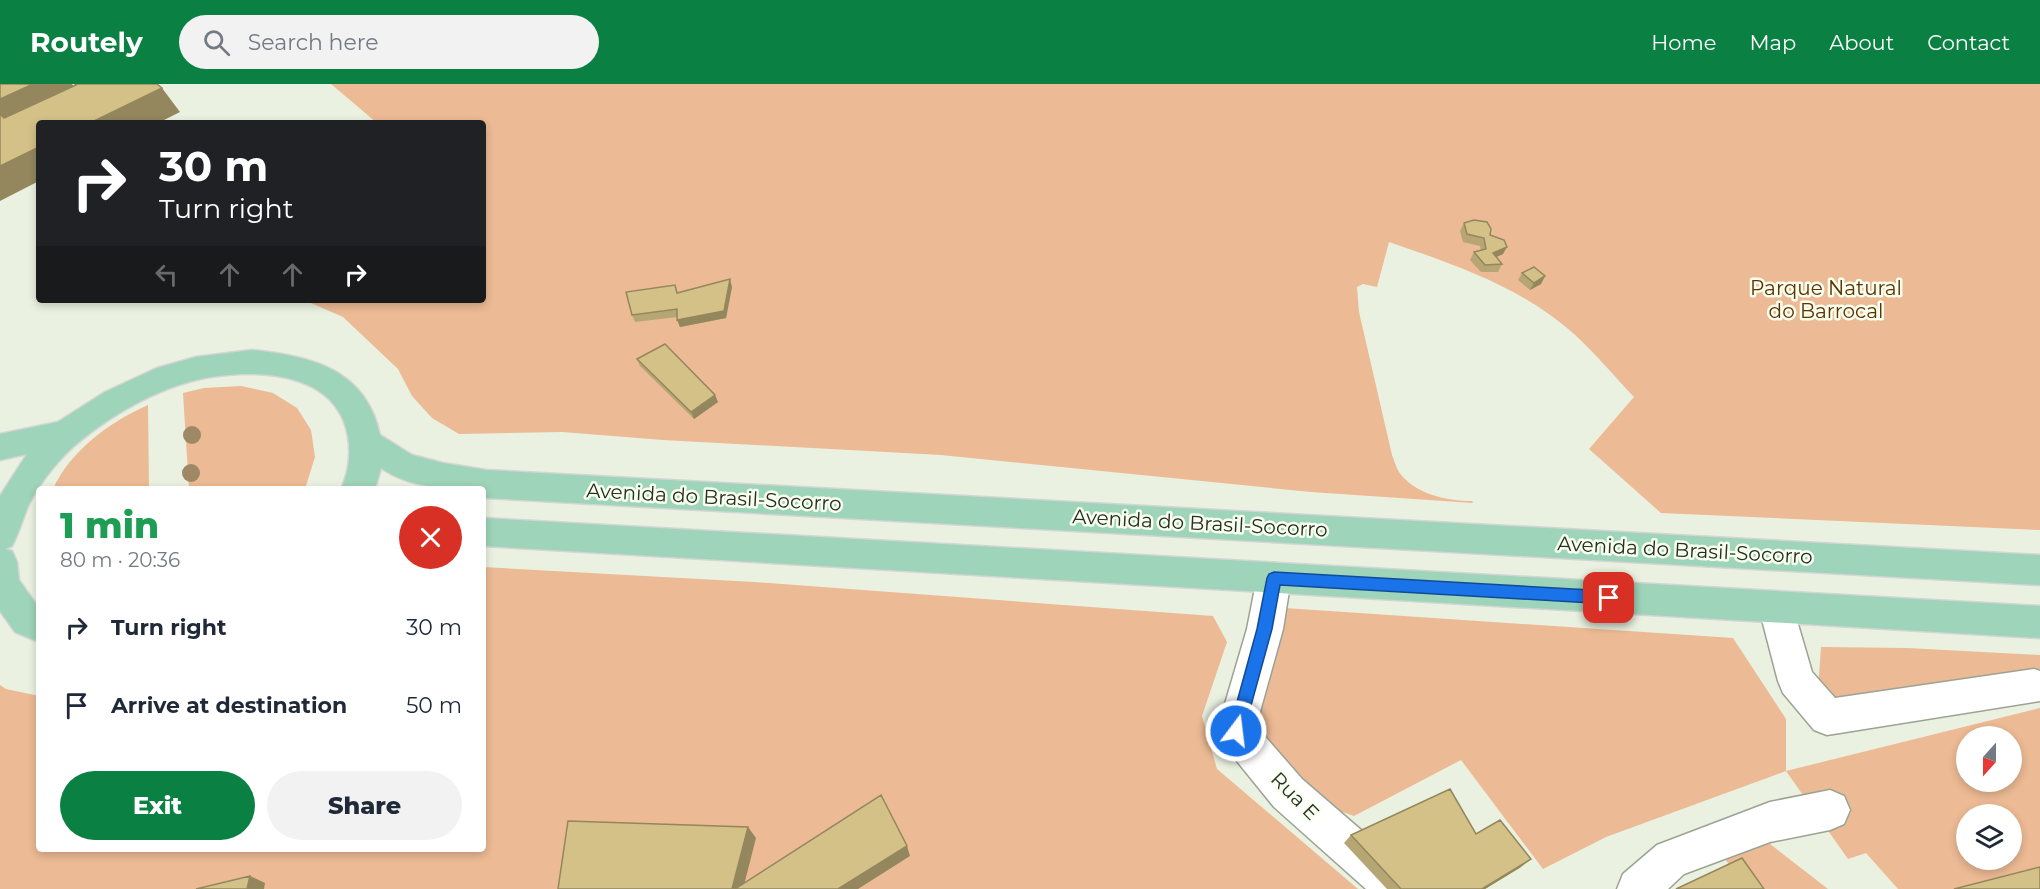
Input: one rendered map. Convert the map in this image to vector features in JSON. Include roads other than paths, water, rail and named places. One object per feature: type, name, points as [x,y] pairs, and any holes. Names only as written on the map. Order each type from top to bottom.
[{"type":"main road","points":[[0,536],[11,504],[29,476],[67,433],[129,393],[176,373],[233,361],[285,363],[327,378],[356,406],[367,443],[363,478],[359,486]]},
{"type":"main road","points":[[0,447],[67,433]]},
{"type":"main road","name":"Avenida do Brasil-Socorro","points":[[367,443],[403,466],[443,477],[486,484],[2040,570]]},
{"type":"main road","points":[[486,532],[2040,622]]},
{"type":"main road","points":[[0,562],[2,585],[28,621],[36,625]]},
{"type":"street","name":"Rua E","points":[[1274,578],[1265,629],[1236,731],[1288,793],[1397,889]]},
{"type":"street","points":[[1777,608],[1796,681],[1827,717],[2034,686]]},
{"type":"street","points":[[1638,889],[1671,859],[1770,822],[1830,810]]},
{"type":"park label","name":"Parque Natural do Barrocal","points":[[1826,300]]}]
